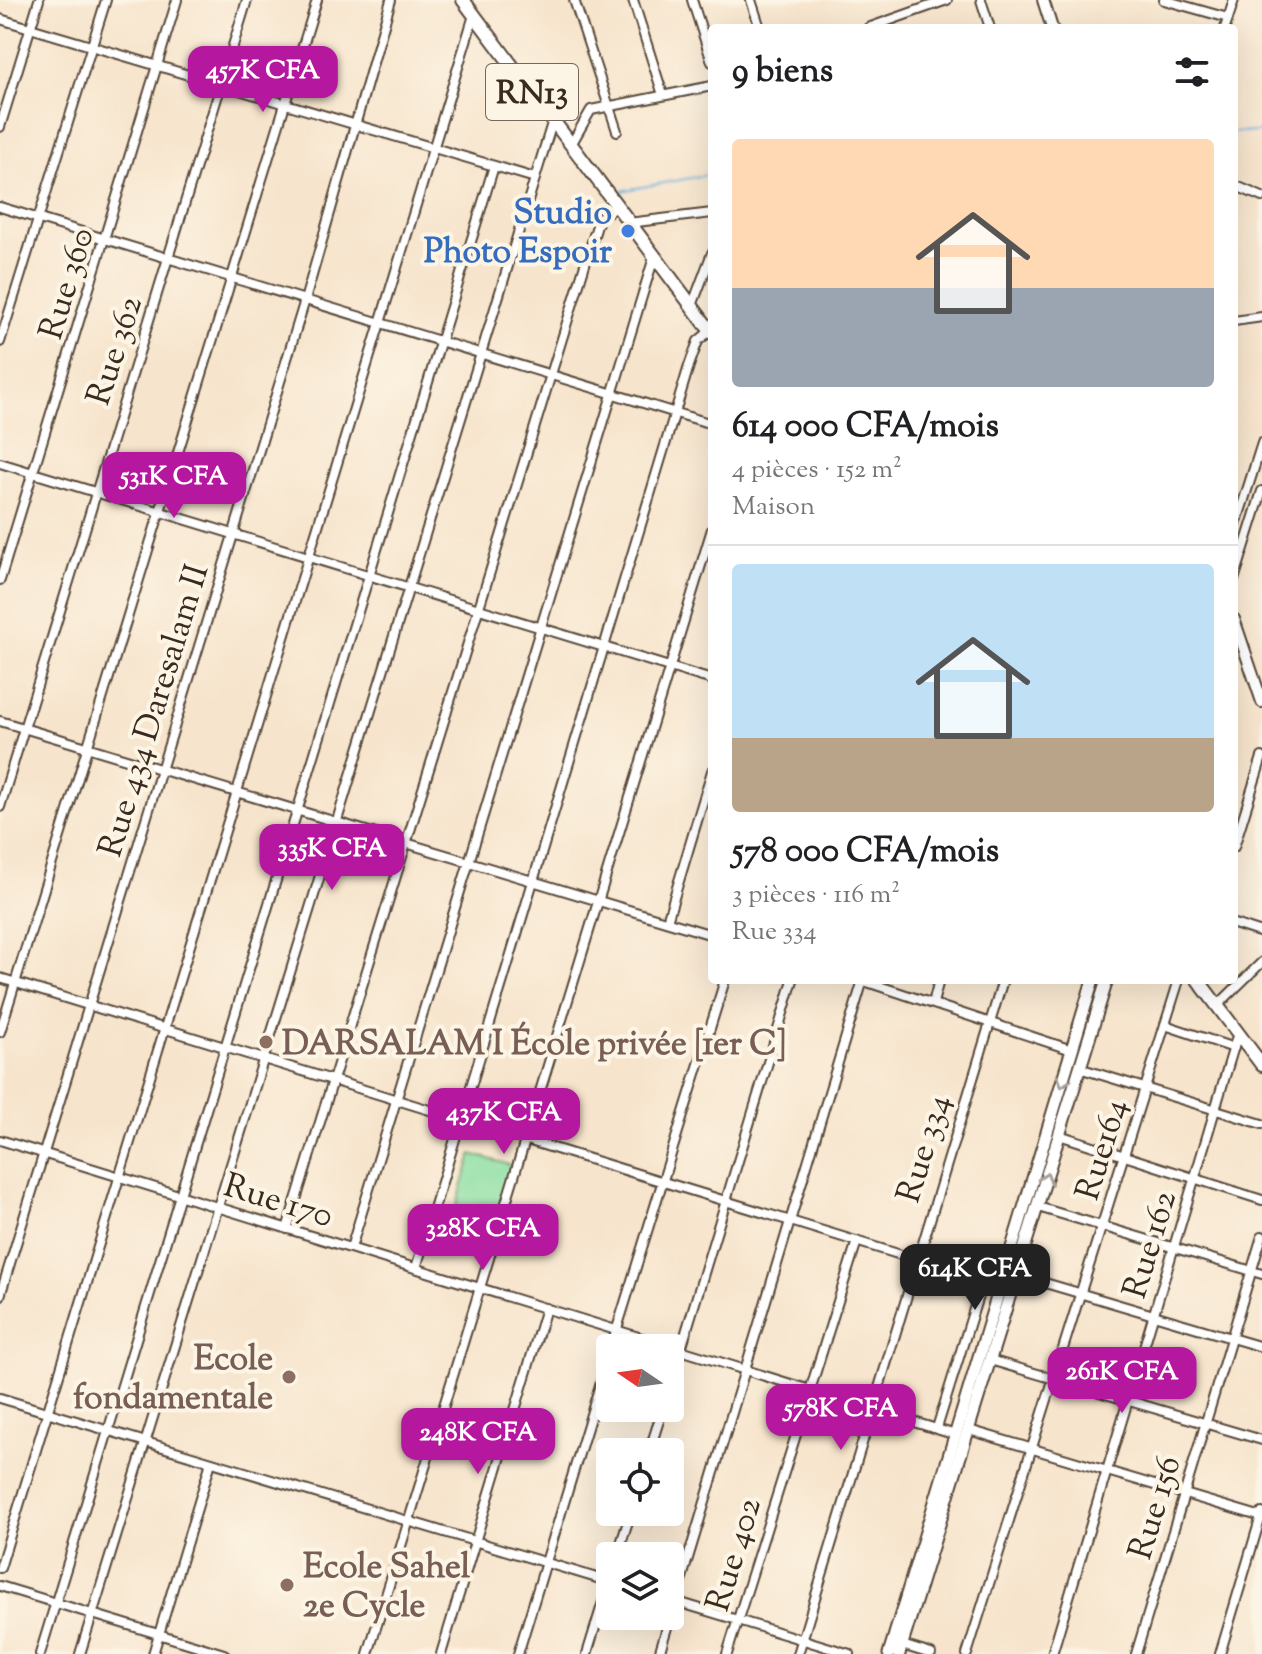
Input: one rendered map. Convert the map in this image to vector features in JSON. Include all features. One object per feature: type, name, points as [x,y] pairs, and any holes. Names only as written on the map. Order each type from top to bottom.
[{"type":"main road","name":"RN13","points":[[463,0],[708,328]]},
{"type":"main road","points":[[889,1654],[1092,984]]},
{"type":"main road","points":[[901,1650],[1106,984]]},
{"type":"main road","points":[[1201,984],[1262,1065]]},
{"type":"street","points":[[0,127],[39,0]]},
{"type":"street","points":[[0,342],[106,0]]},
{"type":"street","name":"Rue 360","points":[[0,580],[177,0]]},
{"type":"street","name":"Rue 362","points":[[0,807],[247,0]]},
{"type":"street","points":[[0,1032],[317,0]]},
{"type":"street","name":"Rue 434 Daresalam II","points":[[0,1296],[305,300],[391,0]]},
{"type":"street","points":[[574,0],[617,131]]},
{"type":"street","points":[[633,0],[663,95]]},
{"type":"street","points":[[692,0],[708,50]]},
{"type":"street","points":[[751,0],[759,24]]},
{"type":"street","points":[[879,24],[947,0]]},
{"type":"street","points":[[981,0],[989,24]]},
{"type":"street","points":[[1169,1],[1226,23],[1234,0]]},
{"type":"street","points":[[1046,1],[1051,24]]},
{"type":"street","points":[[0,1568],[474,15]]},
{"type":"street","points":[[0,19],[535,178]]},
{"type":"street","points":[[572,143],[591,110],[708,87]]},
{"type":"street","points":[[80,1654],[553,120]]},
{"type":"street","points":[[40,1654],[438,341],[494,166]]},
{"type":"street","points":[[1238,187],[1262,197]]},
{"type":"street","points":[[0,207],[708,423]]},
{"type":"street","points":[[287,1229],[599,219],[615,207]]},
{"type":"street","points":[[628,223],[708,213]]},
{"type":"street","points":[[351,1248],[655,254]]},
{"type":"street","points":[[692,306],[708,274]]},
{"type":"street","points":[[1238,320],[1262,317]]},
{"type":"street","points":[[416,1268],[531,880],[698,341],[708,334]]},
{"type":"street","points":[[1238,518],[1262,443]]},
{"type":"street","points":[[0,463],[708,679]]},
{"type":"street","points":[[1238,569],[1258,516],[1262,491]]},
{"type":"street","points":[[368,1654],[708,542]]},
{"type":"street","points":[[1238,630],[1262,702]]},
{"type":"street","points":[[0,721],[708,934]]},
{"type":"street","points":[[1238,834],[1262,757]]},
{"type":"street","points":[[667,921],[708,784]]},
{"type":"street","points":[[1238,925],[1262,933]]},
{"type":"street","points":[[1217,1006],[1262,962]]},
{"type":"street","points":[[0,978],[1002,1286]]},
{"type":"street","points":[[616,1334],[724,984]]},
{"type":"street","points":[[684,1341],[792,984]]},
{"type":"street","points":[[684,1563],[861,984]]},
{"type":"street","points":[[874,984],[1072,1050]]},
{"type":"street","points":[[933,1003],[938,984]]},
{"type":"street","name":"Rue 334","points":[[798,1654],[915,1259],[1002,984]]},
{"type":"street","name":"Rue164","points":[[967,1654],[1178,984]]},
{"type":"street","points":[[1165,1025],[1234,1048]]},
{"type":"street","name":"Rue 162","points":[[1052,1654],[1238,1033]]},
{"type":"street","points":[[1079,1068],[1262,1124]]},
{"type":"street","points":[[1059,1135],[1262,1200]]},
{"type":"street","name":"Rue 170","points":[[0,1140],[630,1334]]},
{"type":"street","points":[[1038,1207],[1262,1274]]},
{"type":"street","name":"Rue 156","points":[[1136,1654],[1262,1236]]},
{"type":"street","name":"Rue 402","points":[[727,1654],[857,1241]]},
{"type":"street","points":[[1018,1275],[1262,1347]]},
{"type":"street","points":[[937,1428],[983,1280]]},
{"type":"street","points":[[441,1654],[546,1308]]},
{"type":"street","name":"Rue 170","points":[[684,1351],[956,1435]]},
{"type":"street","points":[[990,1360],[1262,1440]]},
{"type":"street","points":[[0,1398],[596,1577]]},
{"type":"street","points":[[518,1654],[596,1398]]},
{"type":"street","points":[[969,1430],[1262,1515],[1220,1654]]},
{"type":"street","points":[[153,1654],[211,1462]]},
{"type":"street","points":[[0,1586],[222,1654]]},
{"type":"street","points":[[684,1604],[850,1654]]},
{"type":"street","points":[[587,1654],[596,1625]]},
{"type":"street","points":[[659,1654],[665,1630]]},
{"type":"street","points":[[901,1650],[931,1654]]},
{"type":"green space","points":[[472,1154],[513,1166],[491,1240],[450,1227]]},
{"type":"waterway","points":[[1238,132],[1262,132]]},
{"type":"waterway","points":[[615,192],[708,175]]},
{"type":"place","name":"Studio Photo Espoir","points":[[628,231]]},
{"type":"place","name":"DARSALAM I École privée [1er C]","points":[[266,1042]]},
{"type":"place","name":"Ecole fondamentale","points":[[289,1377]]},
{"type":"place","name":"Ecole Sahel 2e Cycle","points":[[287,1585]]}]
